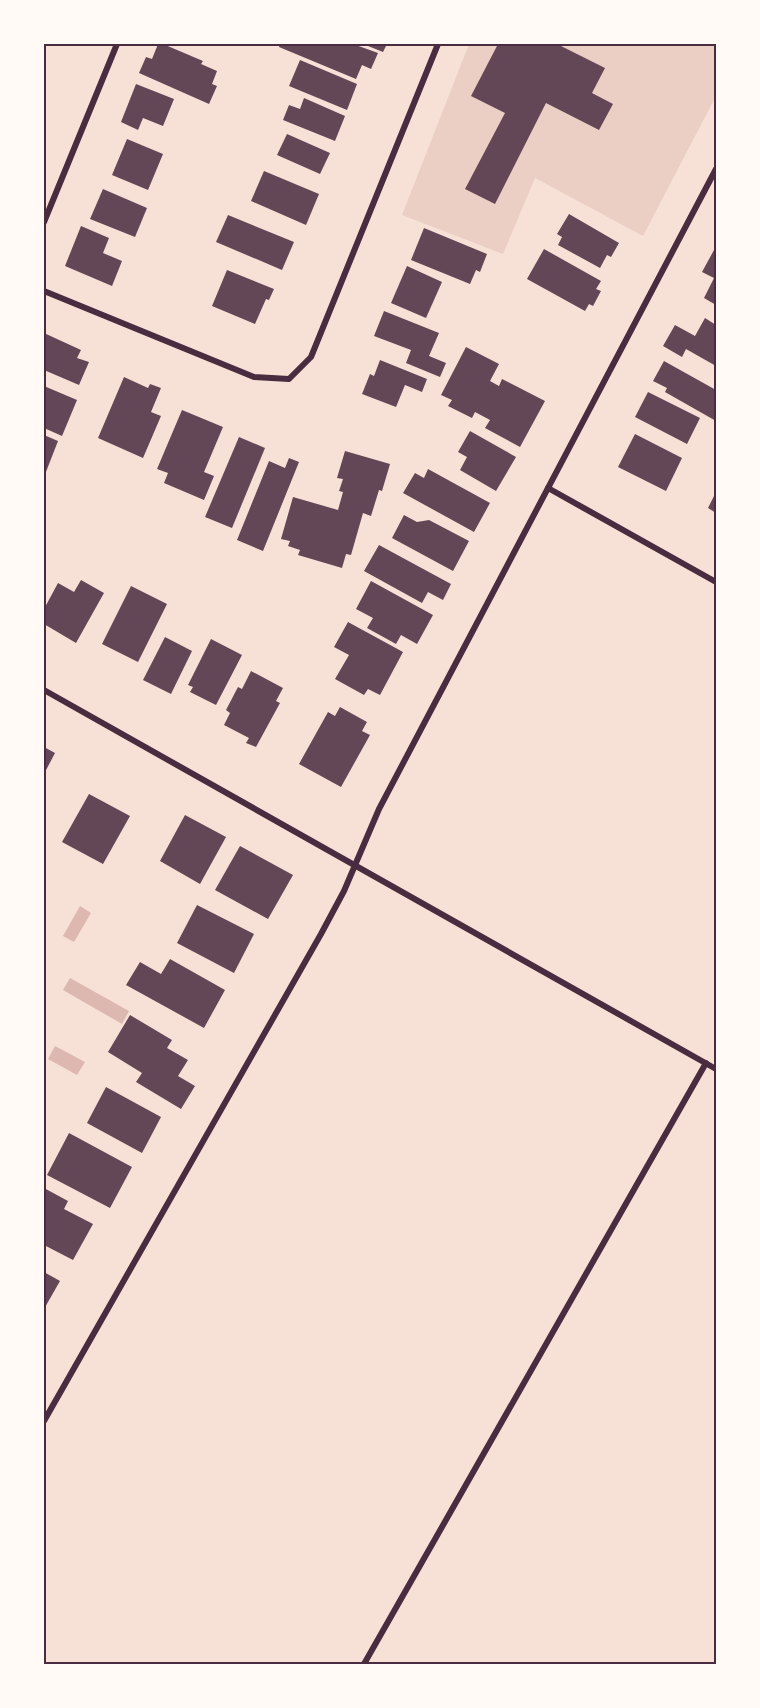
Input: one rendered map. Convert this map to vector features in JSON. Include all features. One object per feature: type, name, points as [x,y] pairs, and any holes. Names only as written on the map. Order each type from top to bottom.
[{"type":"street","points":[[44,222],[117,44]]},
{"type":"street","points":[[44,291],[254,377],[289,379],[311,357],[438,44]]},
{"type":"street","points":[[44,1421],[321,934],[344,891],[379,809],[717,169]]},
{"type":"street","points":[[549,488],[717,582]]},
{"type":"street","points":[[44,690],[717,1069]]},
{"type":"street","points":[[364,1665],[706,1063]]},
{"type":"shaded area","points":[[469,44],[716,44],[716,96],[643,236],[535,178],[503,254],[402,215]]},
{"type":"shaded area","points":[[80,906],[91,913],[74,942],[63,936]]},
{"type":"shaded area","points":[[70,978],[129,1011],[122,1024],[63,990]]},
{"type":"shaded area","points":[[55,1046],[85,1062],[77,1075],[48,1059]]},
{"type":"building","points":[[158,44],[203,61],[201,64],[217,71],[212,84],[217,86],[209,104],[139,73],[146,57],[152,59]]},
{"type":"building","points":[[280,44],[353,44],[378,53],[371,69],[362,65],[356,79],[279,47]]},
{"type":"building","points":[[363,44],[387,44],[383,52]]},
{"type":"building","points":[[498,44],[557,44],[605,68],[592,93],[613,104],[599,130],[546,103],[495,204],[465,189],[505,113],[471,96]]},
{"type":"building","points":[[300,60],[357,84],[347,110],[289,86]]},
{"type":"building","points":[[136,84],[174,99],[163,126],[143,118],[138,130],[121,122]]},
{"type":"building","points":[[304,98],[345,116],[335,141],[283,120],[289,105],[300,109]]},
{"type":"building","points":[[287,134],[330,153],[320,174],[277,155]]},
{"type":"building","points":[[127,139],[163,154],[148,190],[112,175]]},
{"type":"building","points":[[264,171],[319,194],[306,225],[251,201]]},
{"type":"building","points":[[103,189],[147,208],[135,237],[90,219]]},
{"type":"building","points":[[569,214],[619,243],[611,257],[607,255],[600,268],[558,245],[562,237],[557,234]]},
{"type":"building","points":[[228,215],[294,242],[282,270],[216,242]]},
{"type":"building","points":[[81,226],[109,238],[103,253],[122,261],[112,286],[65,266]]},
{"type":"building","points":[[424,228],[487,254],[480,272],[476,270],[470,284],[411,260]]},
{"type":"building","points":[[544,249],[601,281],[596,289],[601,291],[593,306],[589,304],[585,311],[527,279]]},
{"type":"building","points":[[714,250],[716,252],[716,305],[704,298],[714,278],[702,272]]},
{"type":"building","points":[[407,266],[442,282],[426,318],[391,303]]},
{"type":"building","points":[[227,270],[274,289],[269,300],[266,299],[255,324],[212,306]]},
{"type":"building","points":[[384,311],[439,333],[429,356],[446,363],[440,377],[406,363],[411,350],[374,336]]},
{"type":"building","points":[[705,318],[716,325],[716,366],[686,349],[682,357],[663,346],[675,325],[695,336]]},
{"type":"building","points":[[44,333],[81,350],[77,358],[89,362],[79,385],[44,370]]},
{"type":"building","points":[[466,347],[499,364],[490,381],[499,386],[502,379],[545,401],[520,447],[485,428],[490,420],[475,412],[472,418],[448,406],[452,400],[441,395]]},
{"type":"building","points":[[380,360],[427,379],[422,392],[405,385],[396,407],[362,394],[370,374],[374,376]]},
{"type":"building","points":[[664,361],[716,390],[716,421],[665,392],[667,388],[653,381]]},
{"type":"building","points":[[124,377],[148,388],[150,384],[161,388],[151,412],[161,416],[143,458],[98,438]]},
{"type":"building","points":[[44,386],[77,400],[62,436],[44,428]]},
{"type":"building","points":[[648,392],[700,418],[687,444],[635,417]]},
{"type":"building","points":[[182,410],[223,427],[204,472],[214,476],[204,500],[164,483],[168,473],[157,469]]},
{"type":"building","points":[[470,431],[516,457],[496,491],[460,470],[467,457],[458,452]]},
{"type":"building","points":[[635,434],[682,458],[666,491],[618,467]]},
{"type":"building","points":[[44,435],[58,441],[44,477]]},
{"type":"building","points":[[239,437],[265,448],[232,528],[205,517]]},
{"type":"building","points":[[345,451],[390,464],[371,516],[363,513],[351,555],[346,554],[342,568],[298,555],[300,550],[288,546],[290,541],[281,539],[293,497],[338,510],[343,492],[339,491],[343,479],[337,478]]},
{"type":"building","points":[[289,458],[299,462],[263,551],[237,540],[269,461],[285,468]]},
{"type":"building","points":[[428,469],[490,503],[474,532],[403,493],[415,473],[424,478]]},
{"type":"building","points":[[716,492],[716,513],[708,508]]},
{"type":"building","points":[[404,515],[417,522],[429,520],[469,541],[453,571],[392,538]]},
{"type":"building","points":[[379,545],[451,584],[443,600],[428,592],[422,603],[364,571]]},
{"type":"building","points":[[81,580],[104,593],[76,643],[44,624],[44,609],[58,583],[74,592]]},
{"type":"building","points":[[371,581],[433,615],[417,644],[401,635],[396,644],[367,628],[373,618],[356,609]]},
{"type":"building","points":[[131,586],[167,604],[138,662],[102,644]]},
{"type":"building","points":[[348,622],[403,652],[380,695],[368,689],[364,695],[335,679],[349,655],[334,647]]},
{"type":"building","points":[[165,637],[192,651],[171,694],[143,680]]},
{"type":"building","points":[[211,639],[242,655],[216,705],[190,692],[193,687],[188,685]]},
{"type":"building","points":[[251,671],[283,688],[276,701],[280,703],[256,747],[246,743],[249,738],[224,725],[230,713],[226,710],[238,687],[242,689]]},
{"type":"building","points":[[340,707],[367,722],[362,731],[370,735],[341,787],[299,764],[328,712],[335,716]]},
{"type":"building","points":[[44,747],[55,753],[44,774]]},
{"type":"building","points":[[89,794],[130,816],[103,864],[62,842]]},
{"type":"building","points":[[185,815],[226,837],[200,884],[160,861]]},
{"type":"building","points":[[240,846],[293,875],[268,919],[215,890]]},
{"type":"building","points":[[197,905],[254,934],[234,973],[177,943]]},
{"type":"building","points":[[170,959],[225,990],[204,1028],[126,985],[140,962],[161,974]]},
{"type":"building","points":[[130,1015],[172,1040],[167,1048],[188,1060],[178,1076],[195,1086],[181,1109],[136,1082],[142,1073],[108,1052]]},
{"type":"building","points":[[106,1087],[161,1117],[142,1153],[87,1123]]},
{"type":"building","points":[[69,1133],[132,1167],[110,1208],[47,1175]]},
{"type":"building","points":[[44,1188],[68,1201],[64,1209],[93,1224],[73,1260],[44,1245]]},
{"type":"building","points":[[44,1272],[60,1281],[44,1309]]}]
